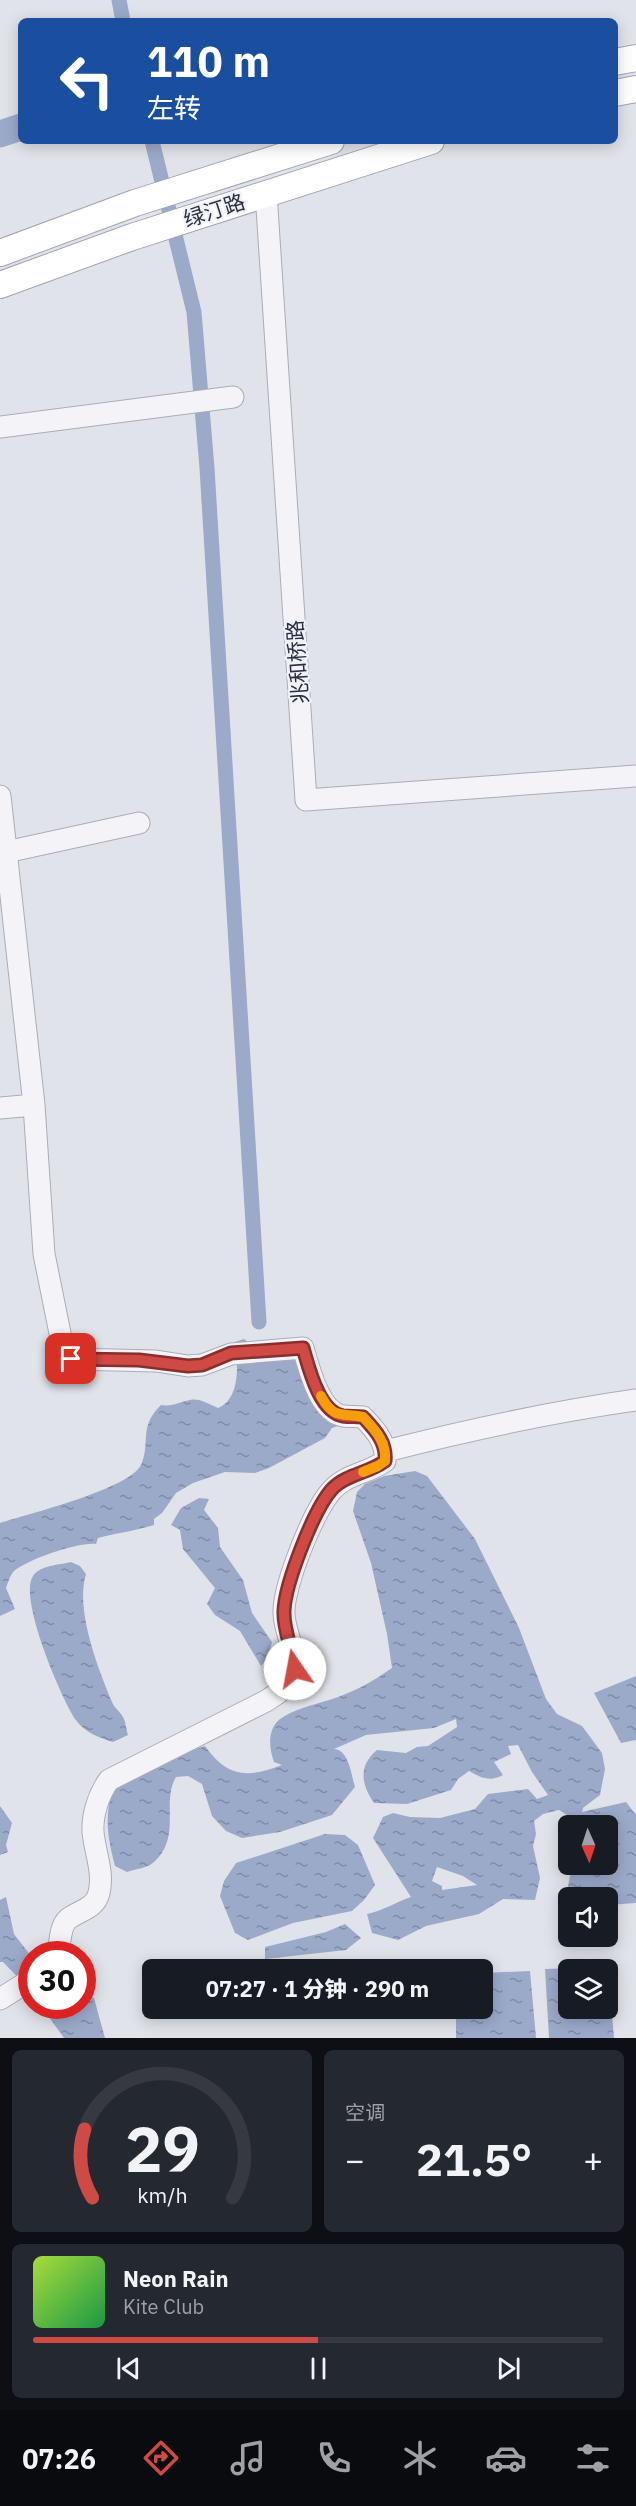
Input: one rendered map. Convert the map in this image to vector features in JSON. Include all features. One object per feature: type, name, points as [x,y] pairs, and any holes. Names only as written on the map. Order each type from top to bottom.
[{"type":"main road","points":[[618,61],[636,58]]},
{"type":"main road","points":[[618,92],[636,89]]},
{"type":"main road","name":"绿汀路","points":[[0,253],[135,203],[322,144]]},
{"type":"main road","name":"绿汀路","points":[[0,285],[132,237],[422,144]]},
{"type":"street","name":"兆和桥路","points":[[266,194],[306,800],[636,777]]},
{"type":"street","points":[[0,427],[233,398]]},
{"type":"street","points":[[0,796],[34,1105],[44,1254],[64,1353],[71,1359],[145,1360],[188,1366],[202,1365],[231,1353],[303,1348],[312,1379],[324,1402],[342,1416],[363,1417],[375,1430],[386,1451],[385,1461],[378,1466],[346,1479],[333,1488],[322,1503],[308,1534],[293,1574],[284,1610],[285,1631],[294,1655],[295,1669],[291,1680],[283,1690],[266,1701],[109,1780],[101,1791],[93,1832],[101,1879],[99,1895],[88,1909],[68,1920],[63,1927],[60,1941]]},
{"type":"street","points":[[6,852],[138,823]]},
{"type":"street","points":[[0,1108],[34,1105]]},
{"type":"street","points":[[386,1451],[452,1434],[636,1400]]},
{"type":"street","points":[[0,1999],[18,1988]]},
{"type":"water","points":[[244,1339],[262,1353],[293,1354],[341,1425],[332,1428],[325,1438],[269,1468],[255,1473],[225,1472],[193,1483],[176,1493],[162,1513],[154,1519],[154,1525],[98,1538],[96,1544],[66,1548],[21,1566],[14,1571],[6,1588],[15,1609],[0,1616],[0,1523],[98,1492],[133,1474],[141,1465],[144,1457],[147,1428],[154,1413],[161,1405],[197,1400],[218,1408],[231,1397],[237,1369],[235,1342]]},
{"type":"water","points":[[415,1471],[427,1476],[475,1539],[519,1628],[546,1699],[557,1714],[582,1726],[602,1753],[605,1769],[600,1795],[583,1808],[582,1812],[626,1802],[636,1815],[636,1903],[618,1904],[618,1887],[568,1887],[570,1875],[618,1875],[618,1815],[567,1815],[559,1810],[543,1814],[534,1821],[536,1834],[533,1846],[540,1878],[535,1900],[503,1899],[479,1914],[426,1926],[398,1940],[372,1933],[367,1914],[411,1897],[373,1838],[383,1817],[393,1813],[410,1817],[440,1818],[475,1809],[488,1794],[528,1789],[537,1799],[548,1795],[532,1772],[518,1745],[508,1746],[511,1754],[494,1762],[503,1775],[486,1778],[469,1771],[458,1779],[451,1790],[407,1804],[374,1803],[364,1782],[364,1769],[371,1756],[377,1750],[406,1753],[417,1747],[428,1746],[457,1727],[456,1719],[434,1728],[366,1735],[334,1749],[339,1750],[346,1758],[355,1787],[332,1815],[280,1832],[242,1838],[226,1831],[212,1816],[202,1784],[188,1776],[176,1777],[170,1797],[167,1842],[162,1852],[154,1862],[141,1868],[127,1872],[115,1866],[109,1841],[108,1811],[116,1776],[205,1746],[222,1764],[239,1772],[259,1772],[282,1765],[274,1762],[270,1745],[273,1728],[280,1719],[297,1710],[354,1690],[392,1668],[371,1563],[353,1511],[357,1492],[365,1484],[384,1476]],"holes":[[[437,1867],[463,1876],[477,1885],[442,1890],[442,1886],[432,1881]]]},
{"type":"water","points":[[199,1498],[209,1499],[204,1510],[218,1528],[220,1547],[243,1580],[252,1613],[272,1642],[268,1657],[261,1666],[240,1631],[215,1615],[207,1604],[215,1588],[183,1549],[180,1530],[171,1525],[181,1508]]},
{"type":"water","points":[[71,1562],[80,1566],[86,1574],[83,1604],[90,1639],[100,1673],[114,1706],[124,1719],[128,1735],[113,1742],[87,1731],[75,1719],[43,1648],[31,1605],[30,1588],[36,1572]]},
{"type":"water","points":[[636,1676],[636,1740],[621,1743],[594,1693]]},
{"type":"water","points":[[0,1806],[12,1823],[6,1845],[8,1852],[0,1855]]},
{"type":"water","points":[[325,1834],[345,1835],[358,1845],[375,1885],[364,1900],[352,1911],[293,1923],[248,1940],[235,1933],[220,1896],[224,1881],[236,1863]]},
{"type":"water","points":[[6,1897],[14,1934],[19,1941],[18,1978],[3,1962],[0,1962],[0,1900]]},
{"type":"water","points":[[345,1924],[361,1938],[346,1950],[265,1959],[265,1947],[326,1932]]},
{"type":"water","points":[[545,1969],[558,1969],[558,2019],[612,2019],[614,2038],[549,2038]]},
{"type":"water","points":[[530,1971],[536,2038],[456,2038],[456,2019],[493,2019],[493,1973]]},
{"type":"water","points":[[96,2005],[105,2038],[64,2038],[50,2019],[96,2019]]},
{"type":"waterway","points":[[119,0],[122,18]]},
{"type":"waterway","points":[[0,134],[18,128]]},
{"type":"waterway","points":[[153,144],[194,312],[207,468],[259,1322]]},
{"type":"slow traffic","points":[[321,1396],[332,1410],[342,1416],[363,1417],[382,1441],[386,1451],[385,1461],[363,1472]]},
{"type":"route","points":[[71,1359],[156,1361],[188,1366],[202,1365],[231,1353],[303,1348],[312,1379],[324,1402],[342,1416],[363,1417],[375,1430],[386,1451],[385,1461],[346,1479],[333,1488],[322,1503],[293,1574],[284,1610],[285,1631],[294,1655],[295,1669]]}]
